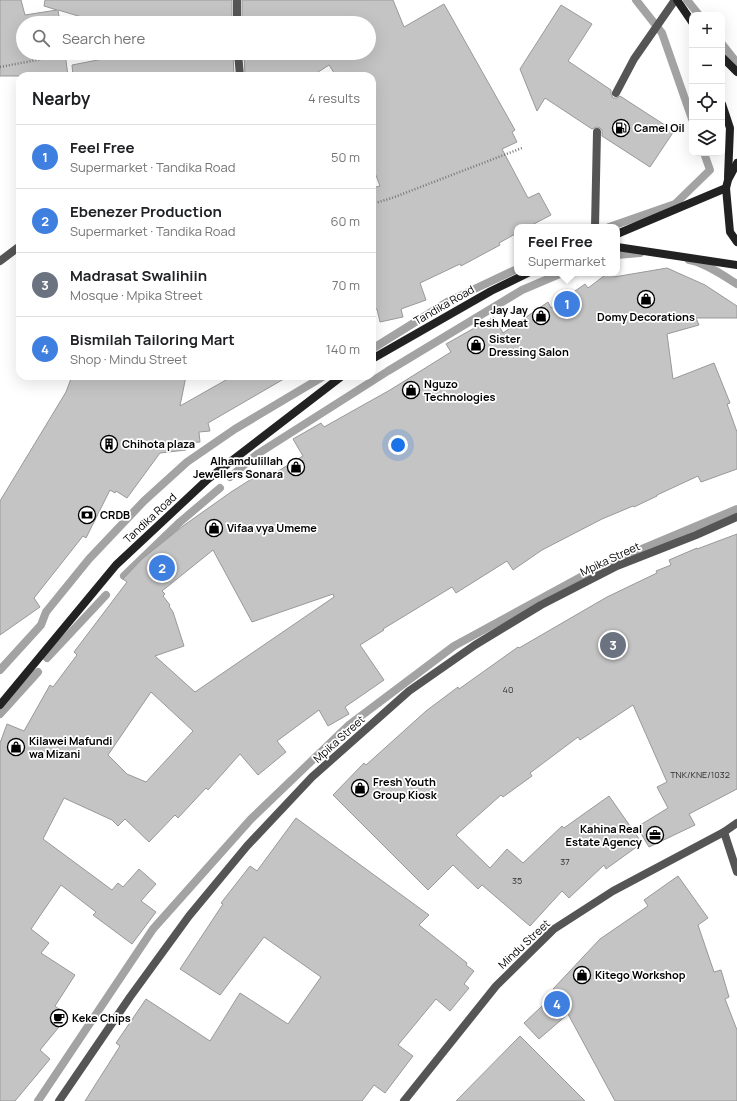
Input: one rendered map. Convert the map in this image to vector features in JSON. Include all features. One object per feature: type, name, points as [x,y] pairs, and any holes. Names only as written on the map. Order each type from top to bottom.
[{"type":"street","points":[[237,0],[237,16]]},
{"type":"street","points":[[616,93],[634,59],[676,0],[689,18]]},
{"type":"street","points":[[239,60],[240,72]]},
{"type":"street","points":[[725,60],[737,72]]},
{"type":"street","points":[[725,113],[730,128],[727,184],[730,232],[737,242]]},
{"type":"street","points":[[595,224],[597,132]]},
{"type":"street","points":[[620,233],[727,184],[737,163]]},
{"type":"street","points":[[620,247],[737,265]]},
{"type":"street","points":[[0,261],[16,249]]},
{"type":"street","name":"Tandika Road","points":[[376,357],[491,291],[522,276]]},
{"type":"street","name":"Tandika Road","points":[[0,705],[121,560],[208,478],[337,380]]},
{"type":"street","name":"Mpika Street","points":[[59,1101],[130,997],[189,916],[247,846],[312,777],[409,691],[475,645],[541,605],[617,566],[696,536],[737,517]]},
{"type":"street","name":"Mindu Street","points":[[404,1101],[496,986],[554,929],[613,891],[724,832],[737,823]]},
{"type":"street","points":[[724,832],[737,872]]},
{"type":"path","points":[[0,67],[36,60]]},
{"type":"path","points":[[376,203],[522,148]]},
{"type":"building","points":[[0,0],[21,0],[25,15],[57,10],[44,6],[45,0],[232,0],[232,16],[78,16],[58,10],[59,16],[16,16],[16,60],[66,60],[67,72],[16,72],[16,76],[0,76]]},
{"type":"building","points":[[242,0],[393,0],[404,27],[444,4],[515,130],[512,132],[517,142],[502,149],[528,198],[539,193],[551,215],[534,224],[514,224],[514,235],[499,243],[500,245],[461,266],[460,264],[420,283],[426,300],[401,309],[403,317],[380,322],[376,309],[376,187],[380,186],[376,176],[376,72],[333,72],[329,65],[318,72],[245,72],[244,60],[376,60],[376,16],[242,16]]},
{"type":"building","points":[[561,5],[592,24],[568,61],[611,90],[613,98],[620,96],[674,131],[650,167],[602,136],[602,130],[600,128],[597,127],[592,129],[545,98],[537,111],[520,69]]},
{"type":"building","points":[[98,60],[233,60],[234,72],[73,72],[72,65]]},
{"type":"building","points":[[667,268],[705,285],[737,306],[737,318],[696,318],[699,325],[667,334],[673,379],[714,363],[730,403],[727,404],[737,432],[737,469],[701,482],[698,476],[634,507],[633,506],[602,519],[542,550],[513,570],[507,561],[456,593],[452,587],[383,629],[384,630],[360,645],[384,680],[345,707],[349,714],[328,726],[319,710],[277,741],[286,752],[258,775],[240,754],[208,790],[206,788],[178,818],[175,815],[149,842],[125,819],[118,826],[112,820],[64,798],[43,839],[112,890],[118,883],[123,887],[139,869],[156,884],[141,901],[156,912],[132,944],[93,915],[96,912],[61,885],[31,929],[49,943],[41,953],[75,975],[55,1006],[68,1016],[40,1050],[50,1059],[15,1101],[0,1101],[0,743],[7,724],[24,731],[50,685],[53,687],[77,655],[74,652],[127,582],[123,579],[142,559],[183,526],[231,492],[261,473],[265,479],[303,456],[293,439],[321,423],[324,427],[390,390],[451,352],[446,344],[494,317],[503,333],[548,302],[551,308],[585,284],[588,288],[604,276]],"holes":[[[213,550],[252,622],[333,594],[334,597],[195,692],[155,656],[184,646],[173,612],[163,596],[165,594],[162,591]],[[151,692],[193,731],[146,782],[127,774],[108,755]]]},
{"type":"building","points":[[70,380],[185,380],[180,406],[226,380],[282,380],[208,423],[210,431],[199,432],[200,442],[185,443],[186,450],[160,453],[127,498],[116,491],[115,493],[110,490],[86,538],[83,536],[34,598],[40,607],[0,635],[0,501],[66,392]]},
{"type":"building","points":[[737,534],[737,789],[689,814],[695,825],[649,847],[637,827],[668,808],[657,787],[667,782],[633,705],[580,740],[578,737],[530,773],[532,776],[503,797],[501,795],[456,835],[490,868],[507,849],[523,863],[562,826],[564,828],[609,796],[642,843],[606,869],[604,865],[569,898],[562,891],[530,926],[482,885],[478,889],[453,865],[428,890],[333,795],[364,763],[366,765],[426,711],[458,687],[459,689],[518,647],[519,648],[607,597],[657,573],[656,571],[671,565],[669,560],[697,548]]},
{"type":"building","points":[[296,818],[429,915],[419,925],[467,963],[466,965],[474,971],[464,984],[469,988],[450,1011],[436,999],[398,1045],[413,1056],[385,1093],[374,1085],[362,1101],[85,1101],[120,1046],[116,1043],[146,999],[210,1041],[240,993],[288,1024],[321,977],[264,937],[220,995],[180,969],[223,904],[221,903],[250,866],[257,871]]},
{"type":"building","points":[[678,876],[708,918],[698,925],[714,972],[721,970],[729,997],[725,999],[737,1030],[737,1101],[615,1101],[568,1014],[539,1039],[524,1023],[557,992],[553,989],[600,939],[648,906],[644,900]]},
{"type":"building","points":[[520,1036],[585,1101],[456,1101]]},
{"type":"waterway","points":[[636,0],[662,33],[689,110]]},
{"type":"waterway","points":[[687,0],[697,12]]},
{"type":"waterway","points":[[725,48],[737,63]]},
{"type":"waterway","points":[[618,224],[675,204],[710,170],[705,156]]},
{"type":"waterway","points":[[620,255],[640,253]]},
{"type":"waterway","points":[[689,260],[707,266],[737,284]]},
{"type":"waterway","points":[[376,347],[449,301],[514,270]]},
{"type":"waterway","points":[[376,379],[522,290],[555,276]]},
{"type":"waterway","points":[[0,670],[41,625],[46,612],[89,559],[144,501],[187,462],[235,429],[317,380]]},
{"type":"waterway","points":[[230,477],[256,455],[374,380]]},
{"type":"waterway","points":[[124,576],[180,522],[220,488]]},
{"type":"waterway","points":[[38,1101],[153,929],[251,819],[349,725],[454,646],[599,567],[737,509]]},
{"type":"waterway","points":[[47,658],[106,595]]},
{"type":"waterway","points":[[0,714],[38,672]]},
{"type":"place","name":"Camel Oil","points":[[621,128]]},
{"type":"place","name":"Domy Decorations","points":[[646,299]]},
{"type":"place","name":"Feel Free","points":[[567,304]]},
{"type":"place","name":"Jay Jay Fesh Meat","points":[[541,316]]},
{"type":"place","name":"Sister Dressing Salon","points":[[476,345]]},
{"type":"place","name":"Nguzo Technologies","points":[[411,390]]},
{"type":"place","name":"Chihota plaza","points":[[109,444]]},
{"type":"place","name":"Alhamdulillah Jewellers Sonara","points":[[296,467]]},
{"type":"place","name":"CRDB","points":[[87,515]]},
{"type":"place","name":"Vifaa vya Umeme","points":[[214,528]]},
{"type":"place","name":"Ebenezer Production","points":[[162,568]]},
{"type":"place","name":"Madrasat Swalihiin","points":[[613,645]]},
{"type":"place","name":"Kilawei Mafundi wa Mizani","points":[[16,747]]},
{"type":"place","name":"Fresh Youth Group Kiosk","points":[[360,788]]},
{"type":"place","name":"Kahina Real Estate Agency","points":[[655,835]]},
{"type":"place","name":"Kitego Workshop","points":[[582,975]]},
{"type":"place","name":"Bismilah Tailoring Mart","points":[[557,1004]]},
{"type":"place","name":"Keke Chips","points":[[59,1018]]}]
